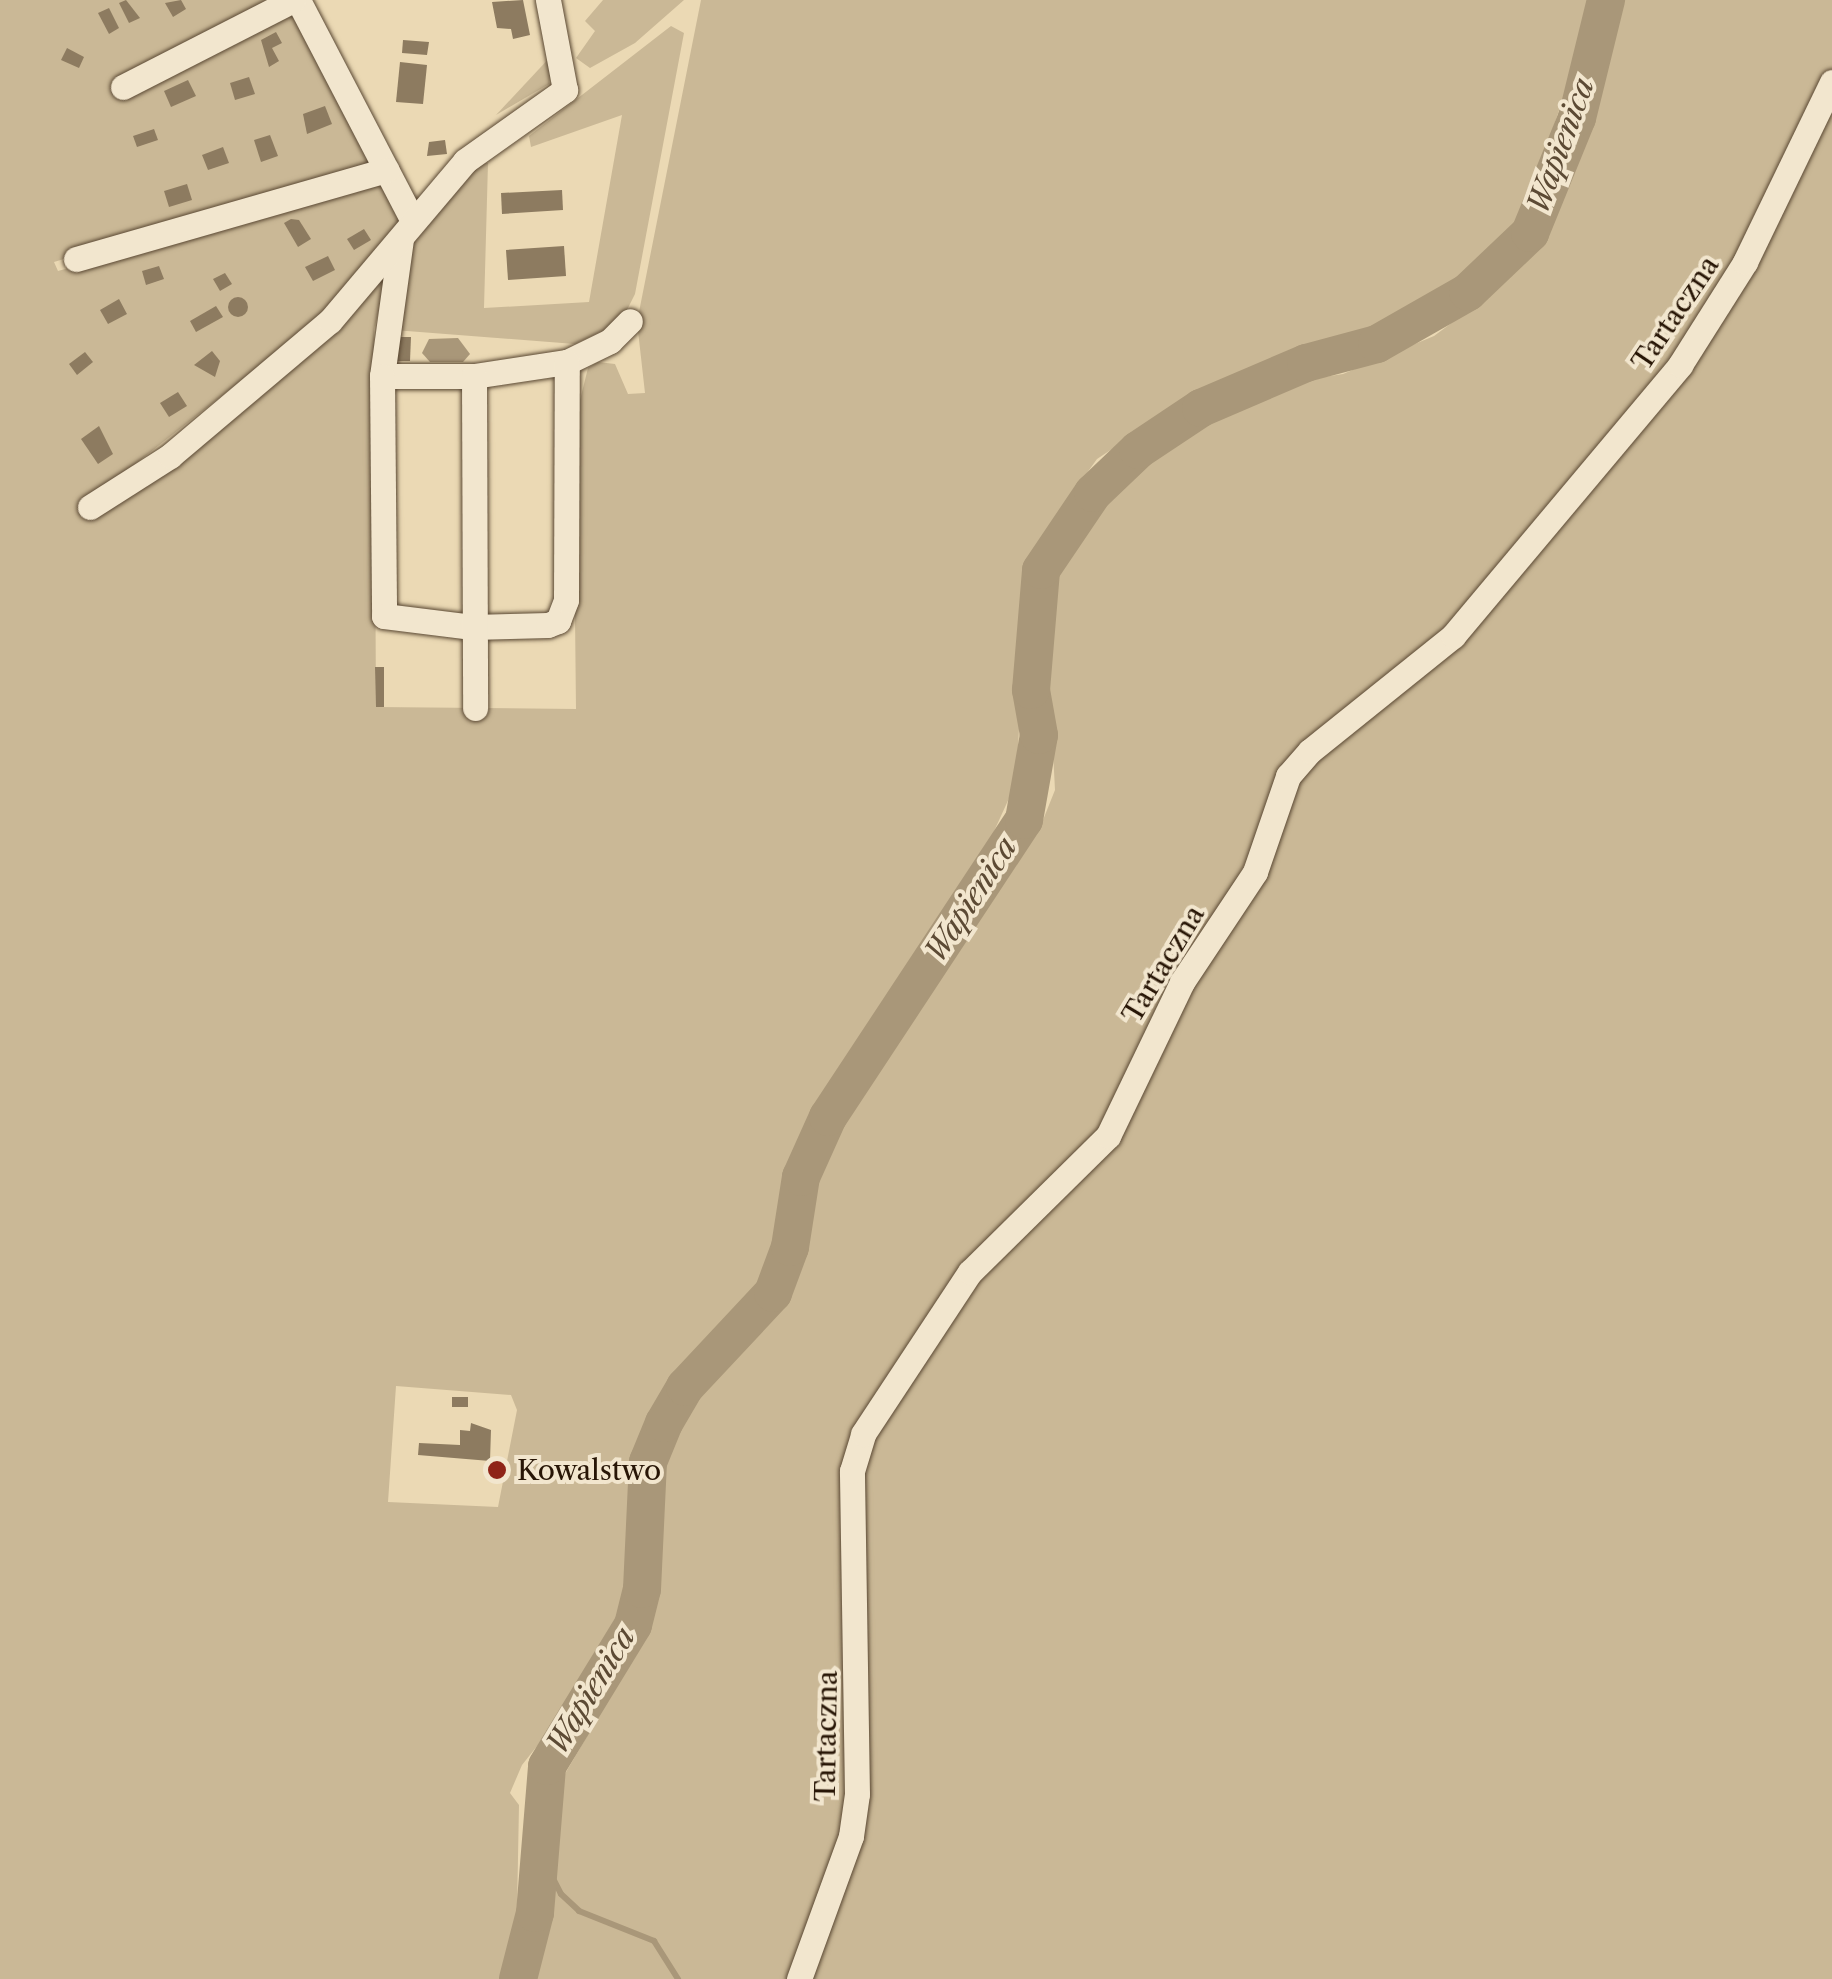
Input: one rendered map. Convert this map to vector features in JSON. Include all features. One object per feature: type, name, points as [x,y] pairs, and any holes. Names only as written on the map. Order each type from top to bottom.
[{"type":"street","points":[[123,87],[296,0],[386,170],[406,229],[382,376],[384,616],[472,626],[548,625],[564,612],[568,362]]},
{"type":"street","points":[[90,507],[170,456],[330,321],[406,229],[490,139],[565,90],[548,0]]},
{"type":"street","name":"Tartaczna","points":[[799,1979],[851,1836],[858,1794],[852,1471],[863,1434],[970,1272],[1108,1136],[1182,982],[1256,872],[1288,776],[1464,625],[1680,364],[1746,262],[1832,82]]},
{"type":"street","points":[[76,259],[386,170]]},
{"type":"street","points":[[382,376],[474,376],[568,362],[610,340],[630,321]]},
{"type":"street","points":[[474,376],[475,708]]},
{"type":"shaded area","points":[[0,0],[278,0],[281,14],[293,15],[371,165],[54,262],[58,271],[380,180],[399,216],[399,227],[333,308],[111,483],[119,502],[392,262],[374,329],[376,707],[576,709],[573,428],[588,368],[598,362],[615,364],[628,394],[645,393],[637,322],[701,0],[1597,0],[1520,224],[1457,283],[1374,327],[1192,396],[1097,459],[1053,520],[1028,567],[1016,783],[985,851],[820,1108],[795,1168],[780,1245],[764,1285],[672,1386],[639,1459],[633,1587],[623,1623],[580,1692],[522,1765],[510,1793],[519,1805],[517,1911],[505,1979],[0,1979]],"holes":[[[396,1386],[511,1395],[517,1410],[498,1507],[388,1502]]]},
{"type":"shaded area","points":[[603,0],[684,0],[635,43],[590,68],[576,58],[595,31],[585,21]]},
{"type":"shaded area","points":[[1625,0],[1832,0],[1832,72],[1715,306],[1482,598],[1306,746],[1104,1134],[1005,1231],[859,1433],[853,1795],[794,1979],[528,1979],[559,1784],[646,1636],[660,1593],[655,1471],[670,1435],[693,1397],[786,1298],[806,1249],[815,1180],[838,1127],[913,1004],[1041,825],[1055,790],[1048,653],[1058,575],[1103,502],[1203,418],[1285,383],[1343,374],[1434,336],[1500,287],[1536,241],[1589,129]]},
{"type":"shaded area","points":[[671,26],[684,33],[635,294],[621,322],[575,344],[394,330],[406,248],[467,163],[488,163],[484,308],[589,302],[622,115],[531,147],[529,136]]},
{"type":"shaded area","points":[[553,54],[549,84],[496,115]]},
{"type":"shaded area","points":[[1832,96],[1832,1979],[805,1979],[855,1837],[861,1453],[953,1301],[1102,1154],[1309,763],[1457,640],[1685,368]]},
{"type":"shaded area","points":[[458,338],[470,354],[463,362],[430,362],[422,353],[429,339]]},
{"type":"building","points":[[126,0],[140,18],[129,23],[119,3]]},
{"type":"building","points":[[181,0],[186,9],[173,17],[165,3]]},
{"type":"building","points":[[523,0],[530,35],[513,39],[511,29],[497,28],[492,2]]},
{"type":"building","points":[[109,8],[119,28],[109,34],[98,13]]},
{"type":"building","points":[[276,32],[282,43],[272,48],[279,61],[269,67],[261,40]]},
{"type":"building","points":[[403,40],[429,42],[427,55],[402,53]]},
{"type":"building","points":[[67,48],[84,57],[79,68],[61,60]]},
{"type":"building","points":[[400,62],[427,65],[423,104],[396,102]]},
{"type":"building","points":[[249,77],[255,94],[235,100],[230,83]]},
{"type":"building","points":[[188,80],[196,96],[171,107],[164,91]]},
{"type":"building","points":[[325,106],[332,124],[307,134],[303,114]]},
{"type":"building","points":[[154,129],[158,140],[137,147],[133,136]]},
{"type":"building","points":[[270,135],[278,156],[261,162],[254,140]]},
{"type":"building","points":[[445,140],[447,154],[427,156],[429,142]]},
{"type":"building","points":[[223,147],[229,163],[208,170],[202,155]]},
{"type":"building","points":[[187,184],[192,200],[169,207],[164,191]]},
{"type":"building","points":[[562,190],[563,210],[502,214],[501,193]]},
{"type":"building","points":[[299,220],[311,239],[298,247],[284,223]]},
{"type":"building","points":[[364,229],[371,240],[354,250],[347,239]]},
{"type":"building","points":[[564,246],[566,276],[508,280],[506,250]]},
{"type":"building","points":[[328,256],[335,270],[313,281],[305,267]]},
{"type":"building","points":[[159,266],[164,279],[146,285],[142,271]]},
{"type":"building","points":[[225,273],[232,284],[220,291],[213,279]]},
{"type":"building","points":[[238,297],[248,307],[238,317],[228,307]]},
{"type":"building","points":[[119,299],[127,314],[108,324],[100,310]]},
{"type":"building","points":[[216,306],[223,317],[196,332],[190,321]]},
{"type":"building","points":[[396,337],[411,337],[410,361],[395,361]]},
{"type":"building","points":[[212,351],[220,361],[215,377],[194,365]]},
{"type":"building","points":[[85,352],[93,362],[77,375],[69,364]]},
{"type":"building","points":[[178,392],[187,406],[169,417],[160,403]]},
{"type":"building","points":[[99,426],[113,454],[98,464],[81,439]]},
{"type":"building","points":[[375,667],[384,667],[384,707],[376,707]]},
{"type":"building","points":[[452,1397],[468,1397],[468,1407],[452,1407]]},
{"type":"building","points":[[471,1423],[491,1430],[490,1461],[418,1455],[419,1443],[460,1445],[460,1430],[470,1431]]},
{"type":"waterway","name":"Wapienica","points":[[518,1979],[535,1913],[547,1766],[633,1625],[642,1589],[648,1462],[664,1423],[685,1387],[773,1293],[790,1247],[801,1177],[828,1117],[1024,820],[1039,735],[1031,690],[1041,570],[1093,493],[1138,450],[1201,408],[1306,363],[1377,344],[1468,292],[1530,233],[1577,118],[1606,0]]},
{"type":"waterway","points":[[540,1853],[561,1894],[579,1911],[654,1941],[678,1979]]},
{"type":"place","name":"Kowalstwo","points":[[497,1470]]}]
